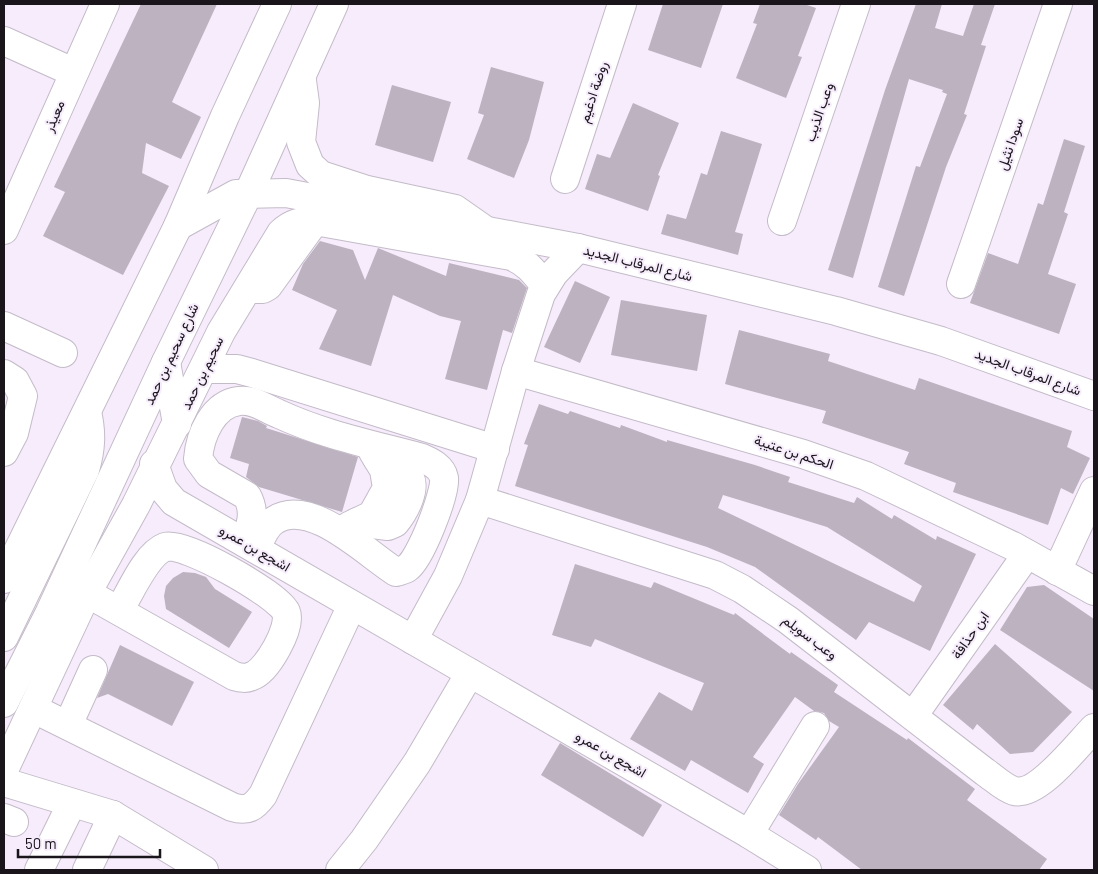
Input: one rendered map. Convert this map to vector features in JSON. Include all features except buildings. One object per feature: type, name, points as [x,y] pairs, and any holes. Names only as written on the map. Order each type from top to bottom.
[{"type":"main road","name":"معيذر","points":[[4,230],[105,4]]},
{"type":"main road","points":[[4,579],[178,226],[277,4]]},
{"type":"main road","name":"شارع سحيم بن حمد","points":[[4,703],[50,612],[166,362],[249,192],[334,4]]},
{"type":"main road","name":"روضة ادغيم","points":[[565,179],[622,4]]},
{"type":"main road","name":"وعب الذيب","points":[[782,221],[856,4]]},
{"type":"main road","name":"سودا نثيل","points":[[962,284],[1058,4]]},
{"type":"main road","points":[[4,41],[73,72]]},
{"type":"main road","points":[[302,78],[305,103],[301,142],[310,165],[321,175],[367,190],[455,210],[485,230]]},
{"type":"main road","name":"شارع المرقاب الجديد","points":[[178,226],[236,194],[249,192],[286,193],[578,248],[836,311],[941,341],[1094,396]]},
{"type":"main road","name":"سحيم بن حمد","points":[[4,770],[87,593],[136,505],[154,464],[177,424],[221,332],[281,233],[288,226],[302,221],[315,221],[511,256],[520,259],[531,268],[545,286]]},
{"type":"main road","points":[[413,640],[452,567],[480,500],[536,304],[545,286],[578,248]]},
{"type":"main road","points":[[4,326],[63,353]]},
{"type":"main road","points":[[221,332],[229,347],[261,376],[298,422]]},
{"type":"main road","points":[[166,362],[177,424]]},
{"type":"main road","points":[[204,369],[228,368],[261,376],[495,449]]},
{"type":"main road","name":"الحكم بن عتيبة","points":[[516,371],[812,457],[866,476],[923,501],[1027,554],[1094,591]]},
{"type":"main road","points":[[4,374],[15,381],[23,396],[14,433],[4,452]]},
{"type":"main road","points":[[348,526],[396,572],[407,568],[418,556],[436,512],[444,480],[442,472],[434,463],[372,450],[249,401],[239,401],[227,405],[211,418],[199,447],[198,459],[209,474],[248,496],[291,514],[348,526],[388,526],[395,523],[412,489],[411,481],[406,473],[372,450]]},
{"type":"main road","points":[[4,637],[85,470],[92,434],[87,412]]},
{"type":"main road","name":"اشجع بن عمرو","points":[[154,464],[163,488],[174,502],[749,834],[807,870]]},
{"type":"main road","points":[[1057,571],[1094,494]]},
{"type":"main road","points":[[242,541],[250,527],[252,512],[248,496]]},
{"type":"main road","name":"وعب سويلم","points":[[480,500],[715,575],[742,588],[788,620],[985,772],[1015,791],[1026,791],[1040,784],[1094,728]]},
{"type":"main road","name":"اشجع بن عمرو","points":[[136,505],[150,501],[174,502]]},
{"type":"main road","points":[[212,562],[242,541],[264,532],[275,520],[291,514]]},
{"type":"main road","points":[[87,593],[234,676],[243,678],[258,674],[286,628],[286,612],[273,596],[212,562],[175,545],[162,548],[149,561],[119,611]]},
{"type":"main road","name":"ابن حذافة","points":[[913,716],[1027,554]]},
{"type":"main road","points":[[273,596],[289,567]]},
{"type":"main road","points":[[34,708],[232,807],[241,810],[251,809],[263,795],[352,604]]},
{"type":"main road","points":[[68,726],[93,670]]},
{"type":"main road","points":[[340,870],[364,840],[417,763],[470,673]]},
{"type":"main road","points":[[749,834],[815,726]]},
{"type":"main road","points":[[4,782],[113,815],[204,870]]},
{"type":"main road","points":[[39,870],[72,803]]},
{"type":"main road","points":[[87,870],[113,815]]}]
